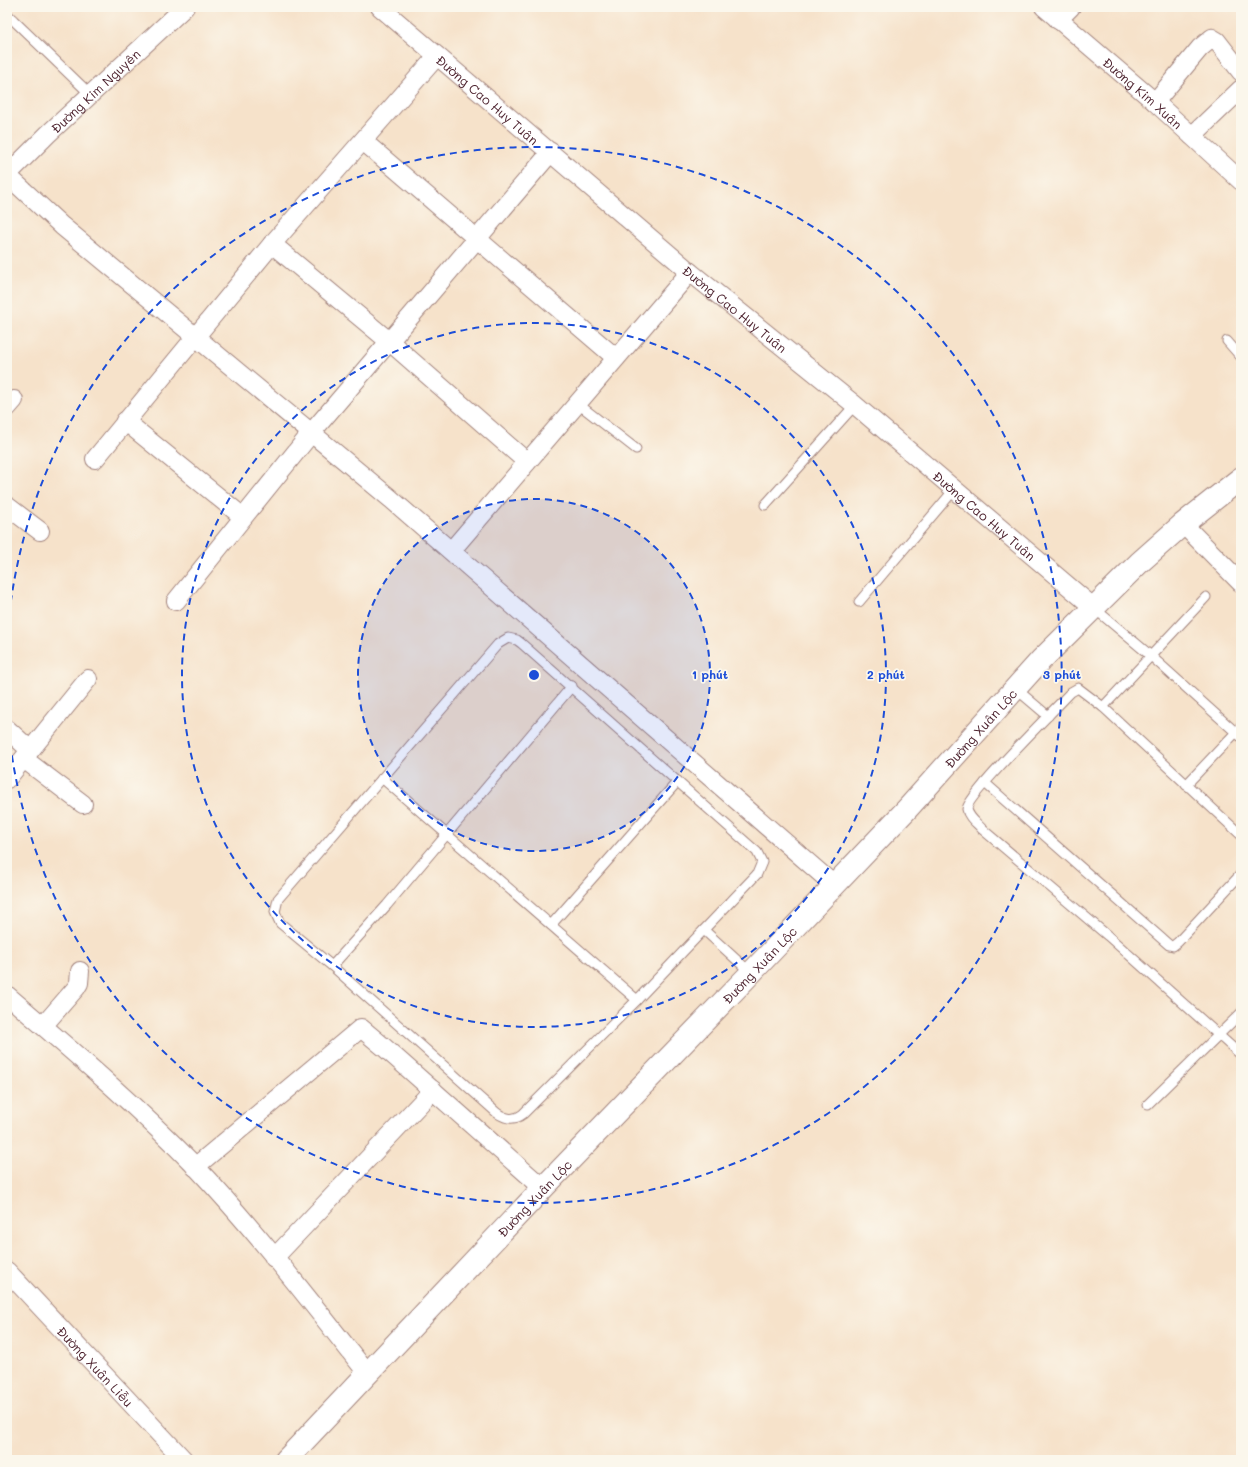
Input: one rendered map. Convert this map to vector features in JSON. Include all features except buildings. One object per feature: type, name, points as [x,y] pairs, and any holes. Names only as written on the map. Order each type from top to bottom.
[{"type":"street","name":"Đường Kim Nguyên","points":[[7,175],[185,7]]},
{"type":"street","name":"Đường Cao Huy Tuân","points":[[380,7],[690,272],[855,405],[1092,607]]},
{"type":"street","name":"Đường Kim Xuân","points":[[1044,7],[1064,13],[1155,102],[1241,181]]},
{"type":"street","points":[[1155,102],[1200,48],[1212,38],[1217,41],[1241,72]]},
{"type":"street","points":[[95,459],[272,244],[437,56]]},
{"type":"street","points":[[1192,136],[1241,89]]},
{"type":"street","points":[[363,141],[616,358]]},
{"type":"street","points":[[176,601],[312,432],[551,152]]},
{"type":"street","points":[[7,175],[62,226],[312,432],[451,551],[834,885]]},
{"type":"street","points":[[272,244],[390,342],[527,462]]},
{"type":"street","points":[[451,551],[690,272]]},
{"type":"street","points":[[125,421],[243,518]]},
{"type":"street","name":"Đường Xuân Lộc","points":[[286,1460],[543,1188],[908,808],[1015,688],[1092,607],[1182,524],[1241,478]]},
{"type":"street","points":[[7,506],[40,531]]},
{"type":"street","points":[[1182,524],[1241,583]]},
{"type":"street","points":[[7,779],[88,679]]},
{"type":"street","points":[[7,729],[27,754],[83,804]]},
{"type":"street","points":[[43,1026],[76,988],[79,983],[80,971]]},
{"type":"street","points":[[7,995],[119,1092],[195,1167],[231,1206],[367,1373]]},
{"type":"street","points":[[195,1167],[361,1028],[543,1188]]},
{"type":"street","points":[[274,1258],[433,1090]]},
{"type":"street","name":"Đường Xuân Liễu","points":[[7,1271],[184,1460]]},
{"type":"lane","points":[[7,14],[91,95]]},
{"type":"lane","points":[[1227,341],[1241,357]]},
{"type":"lane","points":[[577,403],[636,448]]},
{"type":"lane","points":[[765,505],[855,405]]},
{"type":"lane","points":[[859,602],[954,490]]},
{"type":"lane","points":[[1104,707],[1206,597]]},
{"type":"lane","points":[[1092,607],[1239,732],[1186,785]]},
{"type":"lane","points":[[508,638],[517,640],[572,686],[758,852],[762,862],[757,874],[637,1000],[523,1114],[514,1119],[508,1119],[497,1113],[332,966],[280,923],[276,916],[275,908],[278,899],[503,640],[508,638]]},
{"type":"lane","points":[[332,966],[447,835],[572,686]]},
{"type":"lane","points":[[1015,688],[1048,716]]},
{"type":"lane","points":[[1241,835],[1104,707],[1083,692],[1076,689],[1048,716],[985,783],[968,804],[967,810],[974,820],[1241,1055]]},
{"type":"lane","points":[[382,778],[637,1000]]},
{"type":"lane","points":[[551,925],[678,781]]},
{"type":"lane","points":[[985,783],[1169,945],[1173,946],[1178,942],[1241,874]]},
{"type":"lane","points":[[704,930],[751,973]]},
{"type":"lane","points":[[1148,1104],[1241,1013]]}]
